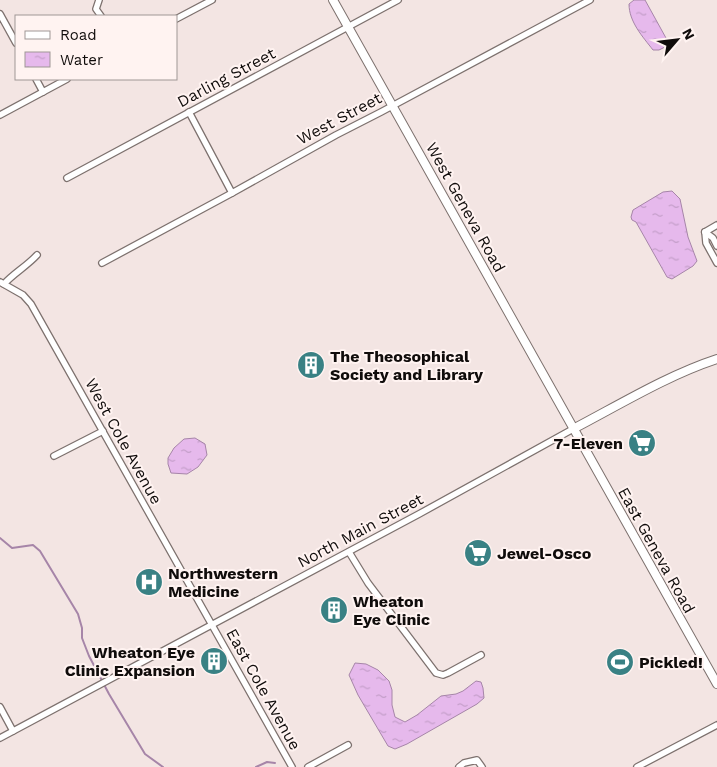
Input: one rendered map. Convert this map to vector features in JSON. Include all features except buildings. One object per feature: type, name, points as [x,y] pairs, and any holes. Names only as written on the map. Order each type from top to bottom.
[{"type":"main road","name":"West Geneva Road","points":[[334,0],[574,429]]},
{"type":"main road","points":[[574,429],[659,384],[717,359]]},
{"type":"main road","name":"East Geneva Road","points":[[574,429],[717,684]]},
{"type":"street","points":[[99,0],[96,8],[100,15]]},
{"type":"street","points":[[178,19],[212,0]]},
{"type":"street","name":"Darling Street","points":[[67,178],[398,0]]},
{"type":"street","name":"West Street","points":[[102,263],[336,135],[590,0]]},
{"type":"street","points":[[0,14],[15,42]]},
{"type":"street","points":[[37,80],[43,92]]},
{"type":"street","points":[[0,115],[64,80]]},
{"type":"street","points":[[189,112],[232,193]]},
{"type":"street","points":[[705,232],[717,225]]},
{"type":"street","points":[[705,232],[713,238],[717,246]]},
{"type":"street","points":[[705,232],[706,243],[717,263]]},
{"type":"street","points":[[2,283],[31,262],[37,255]]},
{"type":"street","name":"West Cole Avenue","points":[[2,283],[23,295],[31,304],[212,624]]},
{"type":"street","name":"North Main Street","points":[[0,738],[349,552],[574,429]]},
{"type":"street","points":[[54,456],[103,431]]},
{"type":"street","points":[[349,552],[368,583],[436,673],[448,674],[481,654]]},
{"type":"street","name":"East Cole Avenue","points":[[212,624],[292,767]]},
{"type":"street","points":[[0,707],[13,731]]},
{"type":"street","points":[[637,767],[717,725]]},
{"type":"street","points":[[308,767],[348,745]]},
{"type":"street","points":[[459,767],[464,763],[476,760],[482,767]]},
{"type":"water","points":[[634,0],[645,0],[666,38],[665,47],[653,50],[637,29],[631,17],[629,4]]},
{"type":"water","points":[[672,191],[680,199],[688,237],[697,261],[693,266],[672,279],[667,277],[636,222],[631,217],[633,210],[663,192]]},
{"type":"water","points":[[195,438],[205,444],[207,455],[198,467],[187,474],[171,473],[168,458],[174,448],[184,439]]},
{"type":"water","points":[[355,663],[366,664],[378,670],[389,681],[395,717],[405,722],[441,696],[463,691],[476,681],[481,682],[484,698],[477,704],[395,749],[388,746],[358,695],[349,675]]},
{"type":"waterway","points":[[0,538],[12,548],[33,545],[40,551],[78,614],[82,628],[82,638],[89,656],[109,694],[145,754],[163,767]]},
{"type":"waterway","points":[[256,767],[267,762],[275,763]]},
{"type":"place","name":"The Theosophical Society and Library","points":[[311,365]]},
{"type":"place","name":"7-Eleven","points":[[642,443]]},
{"type":"place","name":"Jewel-Osco","points":[[478,553]]},
{"type":"place","name":"Northwestern Medicine","points":[[149,582]]},
{"type":"place","name":"Wheaton Eye Clinic","points":[[334,610]]},
{"type":"place","name":"Wheaton Eye Clinic Expansion","points":[[214,661]]},
{"type":"place","name":"Pickled!","points":[[620,662]]}]
